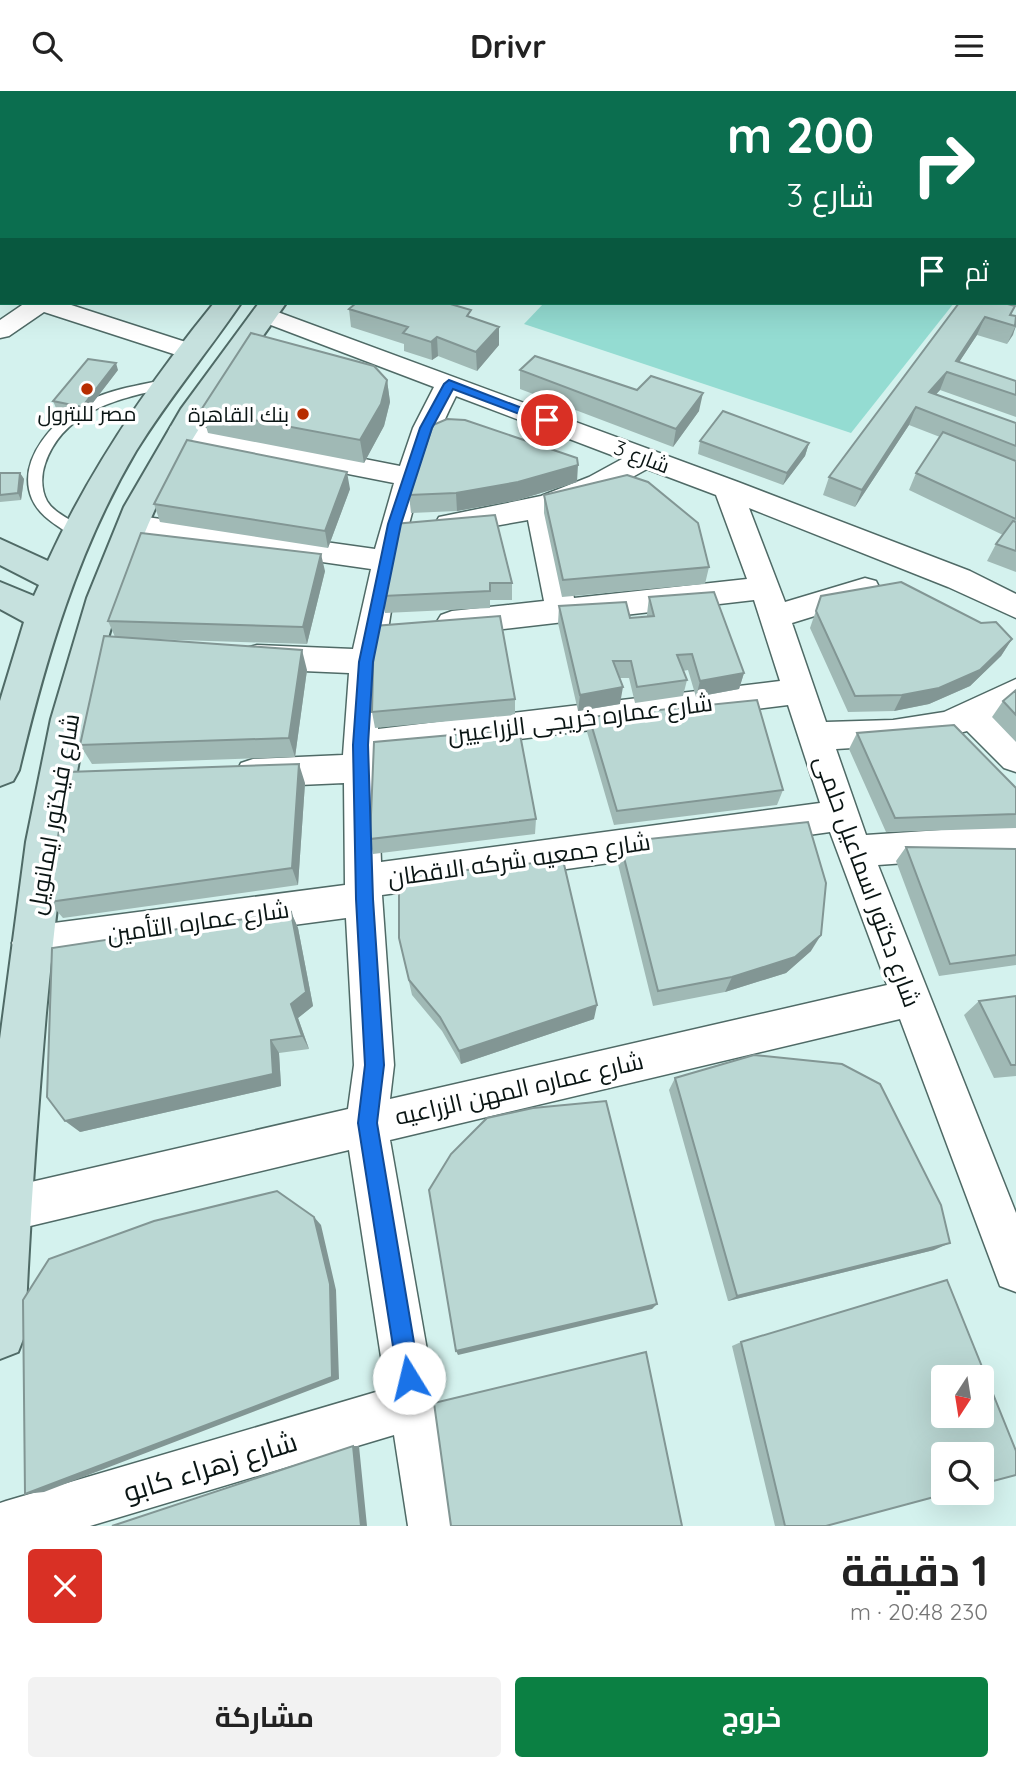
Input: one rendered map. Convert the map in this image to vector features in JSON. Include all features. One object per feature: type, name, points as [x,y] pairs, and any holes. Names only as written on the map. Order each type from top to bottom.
[{"type":"main road","points":[[0,771],[43,616],[77,532],[104,478],[164,384],[226,305]]},
{"type":"main road","name":"شارع فيكتور ايمانويل","points":[[0,1334],[5,1210],[31,943],[54,782],[99,649],[130,531],[181,432],[269,308]]},
{"type":"main road","points":[[77,532],[130,531]]},
{"type":"main road","points":[[0,551],[58,579]]},
{"type":"main road","points":[[0,594],[43,616]]},
{"type":"street","points":[[0,331],[38,305]]},
{"type":"street","points":[[47,305],[188,351]]},
{"type":"street","name":"شارع 3","points":[[269,308],[449,384],[959,579],[1016,607]]},
{"type":"street","points":[[433,1526],[367,1123],[374,1065],[364,890],[361,756],[391,637],[387,561],[395,524],[426,428],[449,384]]},
{"type":"street","points":[[181,432],[410,477]]},
{"type":"street","points":[[395,524],[445,525],[494,519],[540,508],[603,483],[645,457]]},
{"type":"street","name":"شارع دكتور اسماعيل حلمى","points":[[728,489],[770,602],[841,815],[1016,1270]]},
{"type":"street","points":[[540,508],[561,611]]},
{"type":"street","points":[[130,531],[387,561]]},
{"type":"street","points":[[232,656],[391,637],[561,611],[770,602],[959,579]]},
{"type":"street","name":"شارع عماره خريجى الزراعيين","points":[[221,774],[800,691]]},
{"type":"street","points":[[814,735],[887,735],[926,730],[973,716],[1016,692]]},
{"type":"street","points":[[973,716],[1016,758]]},
{"type":"street","points":[[54,782],[96,780]]},
{"type":"street","name":"شارع جمعيه شركه الاقطان","points":[[364,890],[841,815]]},
{"type":"street","points":[[855,851],[1016,840]]},
{"type":"street","name":"شارع عماره التأمين","points":[[31,943],[364,890]]},
{"type":"street","name":"شارع عماره المهن الزراعيه","points":[[5,1210],[367,1123],[911,998]]},
{"type":"street","name":"شارع زهراء كابو","points":[[6,1526],[413,1405]]},
{"type":"lane","points":[[77,532],[49,513],[36,487],[38,458],[56,431],[86,408],[123,392],[164,384]]},
{"type":"green space","points":[[542,305],[952,305],[851,433],[524,324]]},
{"type":"building","points":[[354,305],[454,305],[471,310],[467,316],[499,327],[476,352],[437,337],[431,342],[403,333],[408,327],[349,309]]},
{"type":"building","points":[[958,305],[1015,306],[1010,315],[1016,316],[1015,326],[985,317],[956,361],[1016,381],[1016,395],[947,372],[929,392],[1016,423],[1016,446],[916,407],[862,490],[829,477]]},
{"type":"building","name":"بنك القاهرة","points":[[251,333],[374,366],[387,380],[381,404],[360,440],[201,410]]},
{"type":"building","points":[[535,356],[637,390],[651,376],[703,393],[676,429],[520,370]]},
{"type":"building","name":"مصر للبترول","points":[[88,359],[116,363],[82,407],[53,401]]},
{"type":"building","points":[[723,411],[809,443],[787,473],[700,441]]},
{"type":"building","points":[[447,419],[465,420],[577,458],[578,465],[518,482],[456,493],[409,495],[433,425]]},
{"type":"building","points":[[943,432],[1016,461],[1016,519],[916,473]]},
{"type":"building","points":[[187,440],[347,472],[325,531],[154,504]]},
{"type":"building","points":[[0,473],[20,473],[18,493],[0,495]]},
{"type":"building","points":[[627,475],[648,482],[698,523],[709,567],[563,580],[544,495]]},
{"type":"building","points":[[495,515],[512,583],[490,583],[490,591],[383,596],[394,524]]},
{"type":"building","points":[[1013,521],[1016,522],[1016,551],[996,544]]},
{"type":"building","points":[[141,533],[321,554],[303,627],[108,621]]},
{"type":"building","points":[[901,582],[981,623],[996,622],[1012,639],[980,670],[939,688],[902,695],[855,696],[816,611],[821,596]]},
{"type":"building","points":[[714,592],[744,673],[700,681],[692,654],[677,655],[687,680],[637,687],[631,661],[613,661],[623,687],[580,695],[559,606],[626,602],[630,618],[654,616],[649,597]]},
{"type":"building","points":[[500,616],[515,699],[372,712],[374,626]]},
{"type":"building","points":[[104,636],[302,650],[289,738],[80,745]]},
{"type":"building","points":[[1016,690],[1016,715],[1003,701]]},
{"type":"building","points":[[757,700],[783,790],[617,811],[589,717]]},
{"type":"building","points":[[954,725],[1016,788],[1016,814],[895,818],[857,733]]},
{"type":"building","points":[[519,729],[536,819],[370,839],[374,742]]},
{"type":"building","points":[[299,764],[292,868],[49,902],[67,772]]},
{"type":"building","points":[[808,822],[826,883],[821,935],[795,957],[732,977],[658,991],[620,842]]},
{"type":"building","points":[[906,847],[1016,849],[1016,955],[950,964]]},
{"type":"building","points":[[563,860],[597,1005],[459,1051],[440,1017],[409,980],[399,938],[399,877]]},
{"type":"building","points":[[291,912],[306,992],[291,1004],[302,1036],[271,1040],[273,1074],[65,1121],[47,1097],[52,948]]},
{"type":"building","points":[[1016,996],[1016,1065],[1011,1065],[979,1001]]},
{"type":"building","points":[[754,1055],[842,1064],[880,1084],[941,1205],[950,1243],[737,1296],[675,1078]]},
{"type":"building","points":[[606,1101],[657,1304],[456,1351],[429,1190],[451,1154],[487,1118],[533,1108]]},
{"type":"building","points":[[277,1191],[314,1217],[330,1284],[332,1377],[25,1494],[23,1300],[49,1259],[154,1221]]},
{"type":"building","points":[[947,1280],[981,1365],[931,1365],[931,1428],[994,1428],[994,1396],[1016,1451],[1016,1475],[994,1481],[994,1442],[931,1442],[931,1498],[826,1526],[785,1526],[741,1342]]},
{"type":"building","points":[[646,1352],[682,1526],[451,1526],[434,1403]]},
{"type":"building","points":[[353,1446],[361,1526],[112,1526]]},
{"type":"place","name":"مصر للبترول","points":[[87,389]]},
{"type":"place","name":"بنك القاهرة","points":[[303,414]]},
{"type":"route","points":[[409,1378],[367,1123],[374,1065],[364,899],[360,745],[366,662],[395,524],[417,451],[449,384],[547,420]]}]
